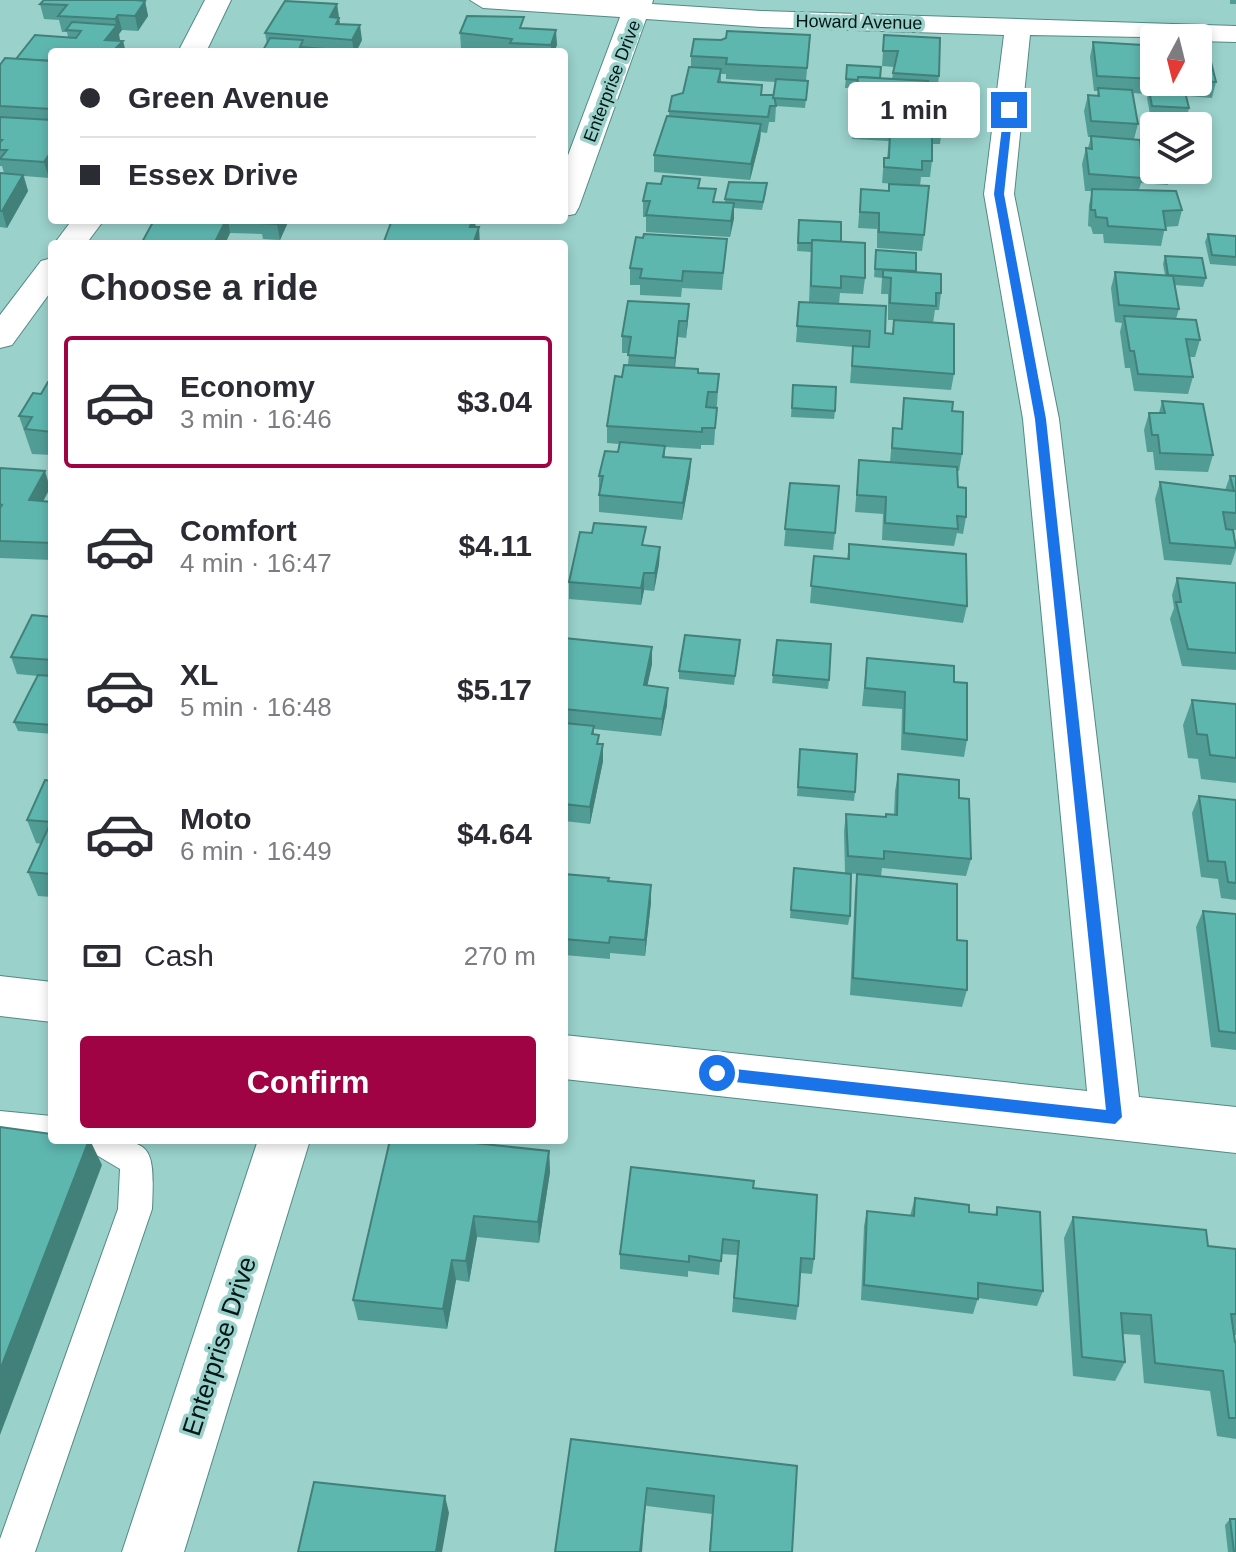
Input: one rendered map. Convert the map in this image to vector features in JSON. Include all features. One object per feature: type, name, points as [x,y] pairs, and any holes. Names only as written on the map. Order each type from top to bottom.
[{"type":"street","points":[[194,48],[218,0]]},
{"type":"street","name":"Howard Avenue","points":[[483,0],[640,5],[761,19],[1236,34]]},
{"type":"street","name":"Enterprise Drive","points":[[568,201],[640,5]]},
{"type":"street","points":[[1018,25],[999,194],[1041,419],[1115,1117]]},
{"type":"street","points":[[0,338],[48,273]]},
{"type":"street","points":[[0,996],[48,1002]]},
{"type":"street","points":[[568,1057],[1236,1130]]},
{"type":"street","name":"Enterprise Drive","points":[[153,1552],[283,1144]]},
{"type":"lane","points":[[0,1126],[48,1131]]},
{"type":"lane","points":[[15,1552],[135,1209],[137,1161],[107,1144]]},
{"type":"building","points":[[44,0],[145,1],[135,16],[118,15],[115,19],[58,16],[67,5],[40,4]]},
{"type":"building","points":[[285,1],[337,4],[330,17],[339,18],[336,24],[360,25],[352,40],[265,33]]},
{"type":"building","points":[[467,16],[524,17],[520,28],[556,30],[551,45],[510,43],[512,39],[460,33]]},
{"type":"building","points":[[72,22],[117,25],[105,40],[123,41],[116,48],[48,48],[48,61],[16,59],[35,35],[76,38],[81,31],[66,30]]},
{"type":"building","points":[[727,31],[810,35],[807,68],[726,64],[727,58],[691,56],[694,39],[721,40],[726,38]]},
{"type":"building","points":[[884,35],[940,38],[939,76],[893,73],[898,51],[883,51]]},
{"type":"building","points":[[270,38],[303,40],[300,47],[312,48],[264,48]]},
{"type":"building","points":[[1093,42],[1140,45],[1140,78],[1097,76]]},
{"type":"building","points":[[5,58],[48,61],[48,109],[0,106],[0,65]]},
{"type":"building","points":[[847,65],[881,67],[880,78],[846,79]]},
{"type":"building","points":[[689,67],[721,69],[718,82],[762,85],[761,95],[774,95],[776,106],[770,106],[768,117],[669,111],[672,96],[683,93]]},
{"type":"building","points":[[858,77],[928,81],[928,97],[942,98],[942,128],[853,123],[855,104],[881,106],[881,95],[884,95],[884,92],[857,90]]},
{"type":"building","points":[[776,79],[808,81],[806,100],[773,98]]},
{"type":"building","points":[[1098,88],[1132,90],[1138,124],[1091,121],[1088,95],[1099,96]]},
{"type":"building","points":[[1150,96],[1186,96],[1189,108],[1152,106]]},
{"type":"building","points":[[667,116],[761,124],[751,164],[654,155]]},
{"type":"building","points":[[0,117],[48,120],[48,156],[44,162],[0,159],[7,150],[0,150]]},
{"type":"building","points":[[890,132],[932,135],[932,161],[922,161],[922,170],[884,167],[884,158],[889,158]]},
{"type":"building","points":[[1091,136],[1140,140],[1140,178],[1089,174],[1086,148],[1092,149]]},
{"type":"building","points":[[0,173],[23,175],[2,211],[0,211]]},
{"type":"building","points":[[663,176],[700,179],[698,188],[716,189],[713,202],[734,203],[731,221],[646,215],[650,201],[643,201],[647,183],[661,184]]},
{"type":"building","points":[[729,182],[767,183],[763,202],[725,199]]},
{"type":"building","points":[[889,184],[929,186],[924,235],[879,232],[879,213],[860,212],[861,189],[889,191]]},
{"type":"building","points":[[1092,189],[1176,191],[1182,210],[1163,211],[1166,230],[1108,226],[1107,218],[1096,217],[1095,210],[1091,210]]},
{"type":"building","points":[[799,220],[841,222],[841,242],[812,240],[812,243],[798,243]]},
{"type":"building","points":[[152,224],[224,224],[216,240],[143,240]]},
{"type":"building","points":[[390,224],[471,224],[470,227],[479,227],[474,240],[384,240]]},
{"type":"building","points":[[644,234],[727,239],[723,273],[683,271],[682,281],[640,278],[642,269],[630,268],[636,237],[643,238]]},
{"type":"building","points":[[1208,234],[1236,236],[1236,257],[1212,255]]},
{"type":"building","points":[[812,240],[865,243],[865,278],[841,276],[841,288],[811,286]]},
{"type":"building","points":[[876,250],[916,253],[916,271],[875,269]]},
{"type":"building","points":[[1165,256],[1202,258],[1206,278],[1168,275]]},
{"type":"building","points":[[883,270],[941,274],[941,293],[936,293],[936,306],[890,303],[891,278],[883,277]]},
{"type":"building","points":[[1115,272],[1173,276],[1179,309],[1119,305]]},
{"type":"building","points":[[628,301],[689,304],[687,321],[679,321],[675,358],[628,355],[631,337],[622,336]]},
{"type":"building","points":[[799,302],[886,306],[885,333],[893,334],[894,320],[954,324],[954,374],[852,366],[853,346],[869,347],[870,331],[797,326]]},
{"type":"building","points":[[1124,316],[1196,320],[1200,340],[1186,339],[1193,377],[1138,374]]},
{"type":"building","points":[[624,365],[698,369],[698,373],[719,374],[717,392],[708,392],[706,407],[717,408],[715,428],[702,428],[702,432],[607,426],[615,376],[622,377]]},
{"type":"building","points":[[48,382],[48,432],[25,429],[32,417],[19,416],[33,393],[41,394]]},
{"type":"building","points":[[793,385],[836,387],[835,411],[792,408]]},
{"type":"building","points":[[904,398],[953,402],[952,411],[963,412],[962,454],[892,448],[893,428],[902,429]]},
{"type":"building","points":[[1162,401],[1203,404],[1213,455],[1160,453],[1158,435],[1152,435],[1149,413],[1165,413]]},
{"type":"building","points":[[620,442],[665,446],[663,457],[691,459],[683,503],[599,495],[603,476],[599,476],[605,451],[618,452]]},
{"type":"building","points":[[859,460],[957,467],[958,487],[966,488],[966,517],[957,516],[958,529],[885,523],[886,497],[857,495]]},
{"type":"building","points":[[0,468],[45,471],[29,500],[48,502],[48,543],[0,541]]},
{"type":"building","points":[[1230,476],[1236,476],[1236,513],[1223,512],[1226,529],[1233,530],[1236,548],[1170,543],[1160,482],[1234,491]]},
{"type":"building","points":[[790,483],[839,486],[835,533],[785,529]]},
{"type":"building","points":[[594,523],[646,527],[642,545],[660,547],[655,573],[644,573],[641,588],[569,582],[580,532],[592,533]]},
{"type":"building","points":[[849,544],[966,554],[967,606],[811,586],[814,556],[849,559]]},
{"type":"building","points":[[1177,578],[1236,583],[1236,653],[1188,649],[1176,602],[1181,602]]},
{"type":"building","points":[[32,615],[48,617],[48,660],[11,657]]},
{"type":"building","points":[[685,635],[740,640],[735,676],[679,671]]},
{"type":"building","points":[[568,638],[652,647],[644,685],[668,688],[662,719],[568,709]]},
{"type":"building","points":[[777,640],[831,644],[829,680],[773,675]]},
{"type":"building","points":[[867,658],[954,666],[954,682],[967,683],[967,740],[904,733],[905,692],[865,688]]},
{"type":"building","points":[[38,675],[48,676],[48,725],[14,722]]},
{"type":"building","points":[[1192,700],[1236,704],[1236,758],[1210,755],[1207,735],[1197,734]]},
{"type":"building","points":[[568,723],[594,726],[592,734],[599,735],[597,744],[603,744],[590,807],[568,804]]},
{"type":"building","points":[[800,749],[857,754],[855,792],[798,787]]},
{"type":"building","points":[[898,774],[959,780],[959,798],[969,799],[971,859],[884,851],[884,859],[848,856],[846,814],[897,815]]},
{"type":"building","points":[[45,780],[48,780],[48,822],[27,820]]},
{"type":"building","points":[[1199,796],[1236,800],[1236,883],[1228,882],[1225,862],[1208,861]]},
{"type":"building","points":[[48,829],[48,874],[28,872]]},
{"type":"building","points":[[794,868],[851,874],[850,916],[791,910]]},
{"type":"building","points":[[568,874],[651,885],[645,940],[610,937],[609,943],[568,939]]},
{"type":"building","points":[[857,874],[957,884],[957,940],[967,941],[967,990],[853,978]]},
{"type":"building","points":[[1203,911],[1236,914],[1236,1033],[1219,1031]]},
{"type":"building","points":[[0,1127],[48,1133],[48,1144],[87,1144],[0,1370]]},
{"type":"building","points":[[389,1144],[483,1144],[549,1151],[538,1222],[474,1216],[466,1261],[452,1260],[443,1309],[353,1300]]},
{"type":"building","points":[[631,1167],[754,1181],[753,1188],[817,1195],[814,1259],[801,1258],[798,1306],[734,1298],[739,1241],[723,1239],[721,1261],[689,1256],[689,1262],[620,1254]]},
{"type":"building","points":[[915,1198],[969,1205],[969,1212],[997,1215],[997,1207],[1040,1212],[1043,1291],[978,1283],[978,1299],[864,1285],[867,1211],[914,1216]]},
{"type":"building","points":[[1073,1217],[1206,1230],[1208,1246],[1236,1249],[1236,1314],[1231,1314],[1236,1343],[1236,1418],[1229,1418],[1223,1371],[1155,1363],[1151,1315],[1121,1313],[1125,1362],[1082,1357]]},
{"type":"building","points":[[571,1439],[797,1466],[792,1552],[710,1552],[714,1496],[647,1488],[640,1552],[555,1552]]},
{"type":"building","points":[[314,1482],[445,1496],[436,1552],[298,1552]]},
{"type":"building","points":[[1230,1519],[1236,1519],[1236,1552],[1234,1552]]},
{"type":"route","points":[[717,1073],[1115,1117],[1041,419],[999,194],[1009,110]]}]
